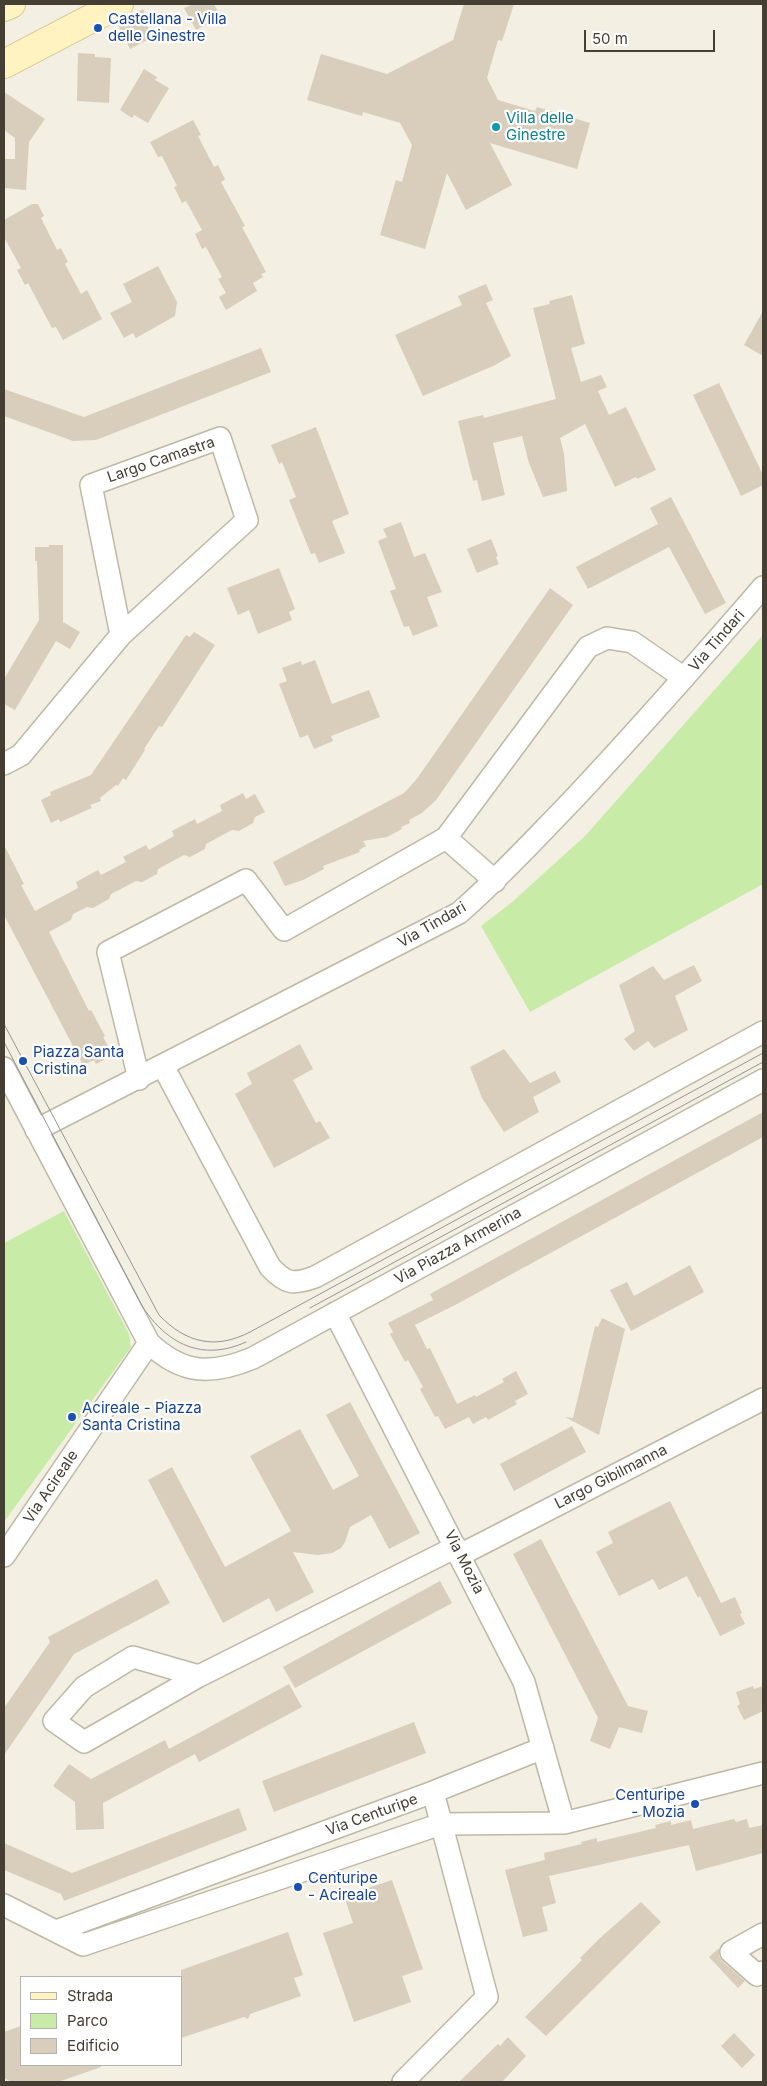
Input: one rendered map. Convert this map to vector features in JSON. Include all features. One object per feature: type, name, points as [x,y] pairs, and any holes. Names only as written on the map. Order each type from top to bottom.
[{"type":"main road","points":[[4,7],[11,4]]},
{"type":"main road","points":[[4,64],[120,4]]},
{"type":"street","name":"Largo Camastra","points":[[4,764],[21,756],[121,635],[246,520],[220,438],[91,485],[121,635]]},
{"type":"street","name":"Via Tindari","points":[[36,1130],[139,1079],[459,913],[495,882],[598,774],[763,587]]},
{"type":"street","points":[[139,1079],[108,952],[246,880],[284,930],[446,838],[588,647],[607,638],[632,642],[684,678]]},
{"type":"street","points":[[446,838],[495,882]]},
{"type":"street","points":[[163,1066],[270,1267],[281,1278],[296,1284],[315,1277],[763,1032]]},
{"type":"street","points":[[4,1068],[149,1343]]},
{"type":"street","name":"Via Piazza Armerina","points":[[149,1343],[174,1362],[195,1369],[231,1368],[335,1314],[763,1080]]},
{"type":"street","name":"Via Mozia","points":[[335,1314],[524,1682],[564,1823]]},
{"type":"street","name":"Via Acireale","points":[[4,1556],[149,1343]]},
{"type":"street","name":"Largo Gibilmanna","points":[[199,1676],[133,1656],[84,1687],[54,1721],[84,1742],[199,1676],[458,1551],[763,1399]]},
{"type":"street","points":[[433,1792],[543,1748]]},
{"type":"street","points":[[4,1905],[83,1945],[442,1824],[564,1823],[763,1772]]},
{"type":"street","name":"Via Centuripe","points":[[56,1931],[433,1792],[487,1997],[403,2082]]},
{"type":"street","points":[[763,1934],[732,1952],[757,1975],[763,1972]]},
{"type":"green space","points":[[763,635],[763,884],[530,1012],[481,926],[511,903],[585,836]]},
{"type":"green space","points":[[64,1211],[129,1334],[131,1347],[4,1522],[4,1243]]},
{"type":"building","points":[[193,4],[214,4],[221,17],[196,30],[184,8]]},
{"type":"building","name":"Villa delle Ginestre","points":[[464,4],[514,4],[502,41],[498,40],[487,78],[498,100],[535,111],[537,107],[590,123],[577,169],[490,143],[512,185],[466,210],[447,173],[425,249],[380,235],[396,180],[402,182],[412,145],[400,123],[363,112],[362,116],[307,100],[321,54],[387,74],[453,40]]},
{"type":"building","points":[[143,9],[150,22],[146,23],[153,37],[130,49],[117,23]]},
{"type":"building","points":[[78,53],[95,54],[95,57],[111,58],[109,103],[77,101]]},
{"type":"building","points":[[144,69],[157,77],[155,80],[169,88],[148,123],[134,115],[132,118],[120,110]]},
{"type":"building","points":[[4,92],[45,119],[29,142],[26,190],[4,188],[4,159],[15,159],[15,138],[4,130]]},
{"type":"building","points":[[193,120],[201,135],[198,136],[214,167],[218,165],[225,179],[221,182],[245,226],[242,227],[266,272],[261,274],[263,277],[253,283],[257,291],[226,310],[219,297],[226,293],[218,279],[222,277],[206,247],[202,249],[195,234],[202,230],[186,201],[182,203],[174,187],[177,186],[162,156],[158,157],[150,142]]},
{"type":"building","points":[[32,204],[38,204],[44,216],[41,218],[57,250],[61,248],[68,262],[65,264],[81,294],[87,290],[102,319],[63,340],[56,327],[52,328],[28,283],[25,285],[17,270],[21,268],[4,237],[4,220]]},
{"type":"building","points":[[158,266],[177,302],[175,316],[136,338],[133,333],[124,338],[110,313],[132,302],[123,284]]},
{"type":"building","points":[[486,284],[493,300],[486,303],[511,356],[493,366],[423,396],[395,335],[462,305],[458,296]]},
{"type":"building","points":[[572,295],[585,344],[571,348],[581,382],[601,375],[607,387],[598,391],[609,415],[626,407],[656,470],[615,487],[585,424],[560,438],[564,454],[567,491],[543,497],[529,463],[522,436],[493,443],[505,495],[482,501],[477,480],[473,481],[458,421],[483,415],[484,418],[556,399],[533,308],[550,304],[549,301]]},
{"type":"building","points":[[763,311],[763,356],[744,345]]},
{"type":"building","points":[[261,348],[271,372],[96,440],[73,441],[4,416],[4,389],[84,417]]},
{"type":"building","points":[[719,383],[763,475],[763,485],[741,496],[693,395]]},
{"type":"building","points":[[316,427],[349,514],[332,521],[345,553],[319,563],[315,553],[311,554],[289,500],[296,497],[282,462],[279,464],[271,445]]},
{"type":"building","points":[[671,497],[726,603],[705,614],[669,547],[588,589],[576,567],[658,524],[650,508]]},
{"type":"building","points":[[401,522],[414,557],[425,553],[442,592],[427,597],[438,626],[413,636],[409,626],[404,627],[390,591],[396,589],[378,541],[387,537],[383,529]]},
{"type":"building","points":[[491,539],[499,564],[477,573],[467,549]]},
{"type":"building","points":[[49,545],[63,545],[63,622],[80,632],[70,649],[56,641],[15,710],[4,704],[4,679],[39,620],[35,547],[49,547]]},
{"type":"building","points":[[279,568],[295,609],[289,612],[292,620],[258,634],[249,610],[238,615],[227,588]]},
{"type":"building","points":[[550,588],[573,605],[436,800],[422,813],[409,820],[410,823],[401,827],[402,829],[387,837],[363,841],[366,846],[359,850],[360,852],[323,866],[324,869],[303,880],[285,886],[273,862],[404,793],[416,780]]},
{"type":"building","points":[[194,632],[215,645],[162,727],[159,726],[126,780],[123,778],[118,786],[116,785],[100,798],[101,801],[90,805],[92,808],[60,822],[59,819],[51,823],[41,800],[51,795],[50,792],[91,775],[186,635],[190,637]]},
{"type":"building","points":[[315,660],[332,704],[369,690],[380,717],[331,736],[333,741],[314,749],[308,735],[300,738],[279,684],[287,681],[282,668],[301,661],[302,665]]},
{"type":"building","points":[[243,793],[246,799],[255,794],[265,812],[255,817],[253,823],[239,831],[232,830],[206,844],[205,849],[190,857],[184,855],[158,869],[157,874],[142,882],[136,881],[111,894],[109,899],[93,908],[87,907],[73,914],[71,920],[49,932],[89,1011],[91,1010],[105,1036],[103,1037],[113,1055],[96,1064],[94,1060],[83,1065],[4,915],[4,845],[24,884],[21,885],[35,911],[78,888],[76,882],[98,870],[101,875],[126,862],[123,857],[146,845],[149,850],[174,836],[172,831],[195,819],[197,824],[222,811],[220,805]]},
{"type":"building","points":[[694,965],[702,981],[675,996],[688,1030],[654,1048],[648,1041],[634,1051],[624,1039],[635,1031],[619,985],[653,966],[664,980]]},
{"type":"building","points":[[300,1044],[313,1069],[293,1080],[316,1123],[320,1121],[330,1138],[274,1168],[235,1094],[252,1084],[247,1073]]},
{"type":"building","points":[[504,1049],[530,1083],[555,1071],[561,1082],[533,1097],[539,1112],[504,1132],[482,1098],[470,1067]]},
{"type":"building","points":[[763,1112],[763,1137],[415,1325],[427,1349],[430,1348],[457,1404],[475,1395],[476,1397],[504,1382],[502,1379],[516,1371],[528,1394],[515,1401],[517,1404],[488,1420],[486,1417],[473,1424],[469,1417],[445,1429],[438,1416],[435,1417],[420,1389],[423,1387],[408,1360],[405,1362],[390,1334],[393,1332],[388,1323],[433,1300],[430,1294]]},
{"type":"building","points":[[690,1265],[704,1292],[631,1331],[610,1290],[627,1282],[634,1296]]},
{"type":"building","points":[[602,1318],[625,1329],[599,1435],[565,1417],[573,1418],[595,1326],[598,1327]]},
{"type":"building","points":[[350,1402],[420,1533],[389,1549],[371,1515],[350,1527],[341,1548],[332,1553],[318,1555],[293,1552],[314,1592],[276,1612],[269,1598],[223,1623],[148,1480],[172,1467],[225,1567],[291,1531],[250,1456],[300,1429],[333,1490],[359,1476],[326,1415]]},
{"type":"building","points":[[572,1426],[586,1452],[514,1491],[500,1464]]},
{"type":"building","points":[[670,1501],[721,1603],[735,1597],[745,1624],[720,1636],[700,1596],[698,1598],[687,1576],[659,1590],[653,1579],[619,1596],[596,1552],[613,1543],[608,1532]]},
{"type":"building","points":[[541,1539],[628,1706],[648,1711],[642,1733],[619,1727],[610,1749],[590,1741],[598,1718],[513,1554]]},
{"type":"building","points":[[157,1579],[170,1603],[74,1654],[4,1755],[4,1708],[50,1642],[48,1637]]},
{"type":"building","points":[[440,1581],[452,1603],[295,1688],[283,1667]]},
{"type":"building","points":[[289,1684],[302,1707],[199,1762],[195,1754],[103,1803],[104,1829],[76,1830],[75,1802],[53,1786],[69,1764],[91,1779],[165,1740],[169,1749]]},
{"type":"building","points":[[753,1686],[754,1689],[763,1686],[763,1711],[744,1720],[737,1706],[740,1704],[736,1692]]},
{"type":"building","points":[[414,1722],[426,1753],[274,1812],[262,1781]]},
{"type":"building","points":[[239,1808],[247,1830],[64,1901],[61,1894],[4,1870],[4,1843],[72,1873]]},
{"type":"building","points":[[734,1819],[736,1822],[747,1819],[749,1828],[763,1825],[763,1853],[696,1871],[689,1845],[549,1876],[556,1903],[542,1907],[548,1931],[523,1937],[505,1870],[545,1860],[544,1853],[582,1844],[581,1842],[597,1838],[597,1842],[656,1828],[655,1825],[671,1821],[671,1825],[691,1820],[693,1829]]},
{"type":"building","points":[[392,1880],[423,1969],[402,1976],[411,2002],[354,2022],[323,1933],[353,1923],[344,1896]]},
{"type":"building","points":[[641,1902],[661,1922],[546,2036],[525,2017],[582,1960],[580,1958],[600,1938]]},
{"type":"building","points":[[288,1932],[303,1975],[294,1978],[301,1996],[250,2014],[248,2019],[244,2017],[182,2038],[181,1970]]},
{"type":"building","points":[[719,1948],[719,1956],[722,1961],[745,1981],[738,1988],[709,1957]]},
{"type":"building","points":[[20,2026],[20,2066],[101,2067],[58,2082],[11,2082],[4,2078],[4,2032]]},
{"type":"building","points":[[734,2033],[755,2055],[742,2068],[721,2046]]},
{"type":"building","points":[[508,2037],[526,2056],[502,2082],[459,2082],[498,2044],[500,2046]]},
{"type":"tram line","points":[[4,1024],[159,1315],[180,1332],[202,1341],[213,1342],[237,1338],[250,1332],[763,1053]]},
{"type":"tram line","points":[[4,1042],[142,1306],[152,1319],[174,1339],[187,1346],[215,1350],[230,1348],[246,1342]]},
{"type":"tram line","points":[[310,1308],[763,1062]]},
{"type":"place","name":"Castellana - Villa delle Ginestre","points":[[98,28]]},
{"type":"place","name":"Villa delle Ginestre","points":[[496,127]]},
{"type":"place","name":"Piazza Santa Cristina","points":[[23,1061]]},
{"type":"place","name":"Acireale - Piazza Santa Cristina","points":[[72,1417]]},
{"type":"place","name":"Centuripe - Mozia","points":[[695,1804]]},
{"type":"place","name":"Centuripe - Acireale","points":[[298,1887]]}]
